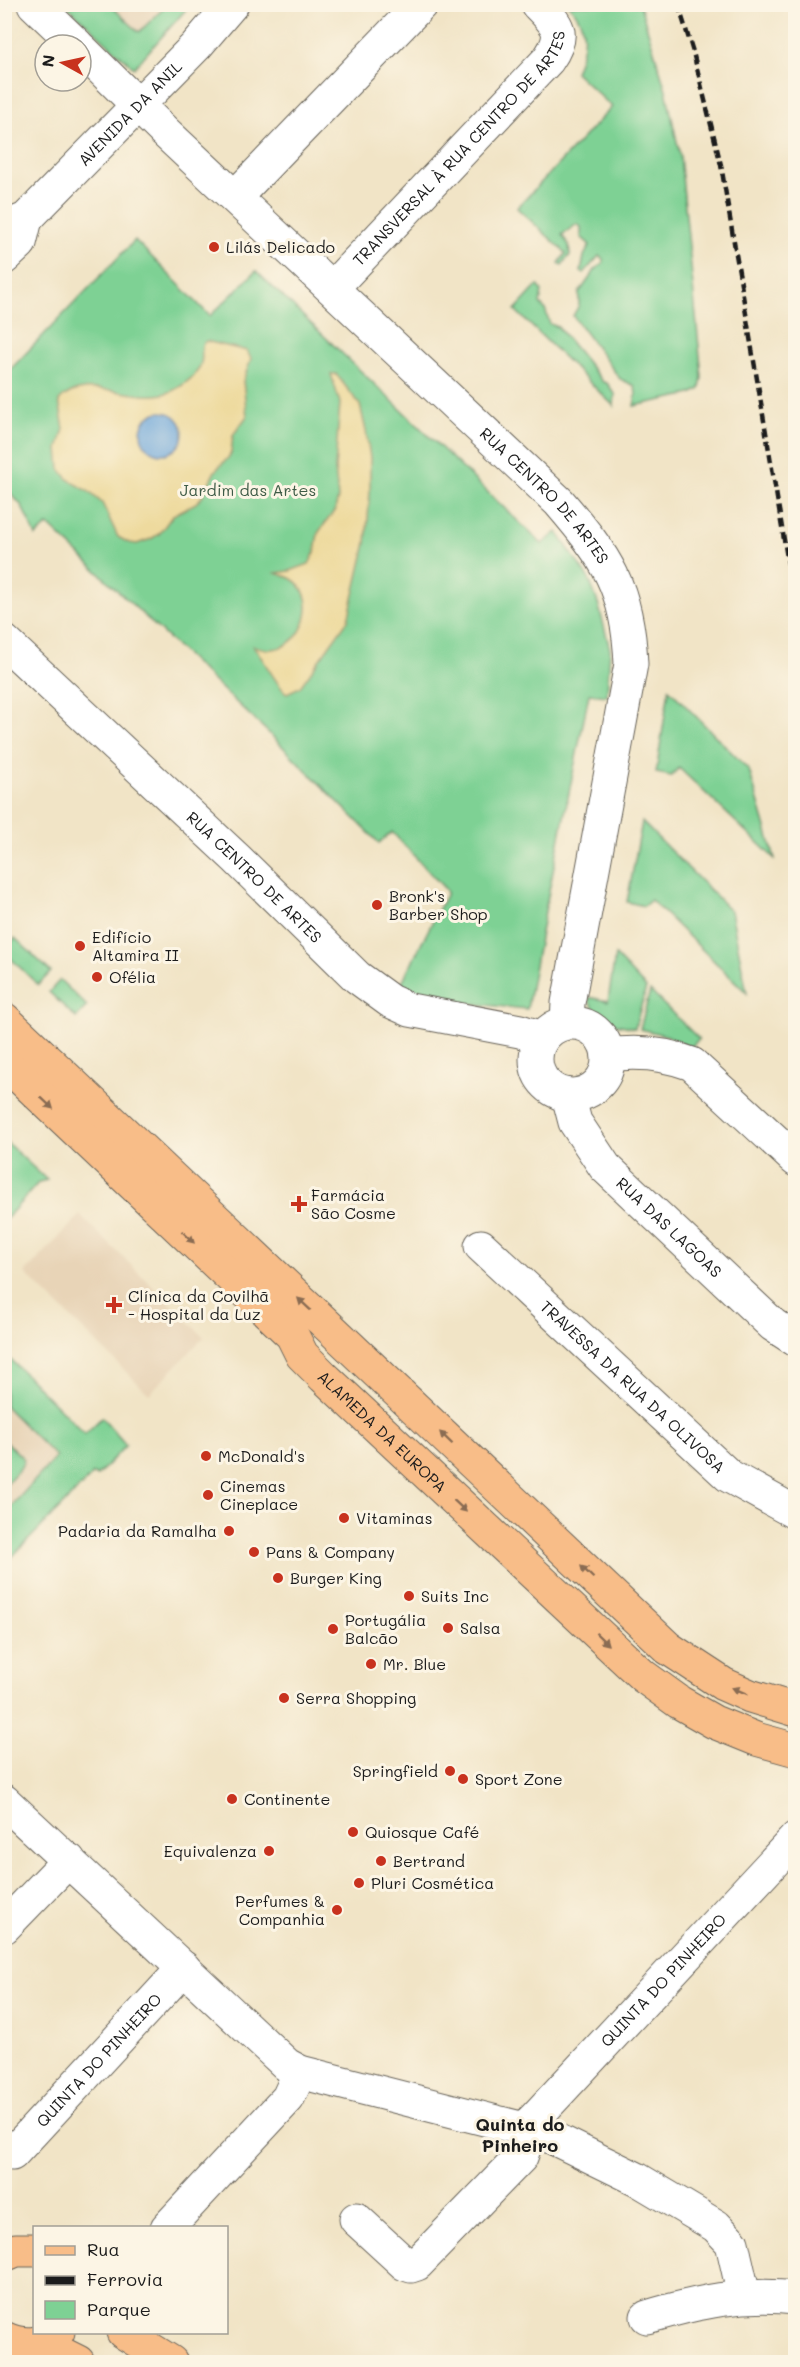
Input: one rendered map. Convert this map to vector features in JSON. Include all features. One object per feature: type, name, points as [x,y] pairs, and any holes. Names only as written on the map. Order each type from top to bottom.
[{"type":"main road","points":[[4,1019],[668,1648],[723,1684],[750,1696],[795,1710]]},
{"type":"main road","name":"ALAMEDA DA EUROPA","points":[[4,1062],[292,1335],[302,1355],[324,1377],[622,1658],[679,1702],[714,1722],[756,1739],[795,1750]]},
{"type":"main road","points":[[126,2334],[171,2362]]},
{"type":"main road","points":[[30,2344],[78,2362]]},
{"type":"street","points":[[34,4],[64,33]]},
{"type":"street","name":"AVENIDA DA ANIL","points":[[4,258],[20,243],[15,224],[138,105],[196,46],[232,4]]},
{"type":"street","points":[[235,197],[421,4]]},
{"type":"street","name":"TRANSVERSAL À RUA CENTRO DE ARTES","points":[[332,288],[556,49],[560,38],[558,27],[537,4]]},
{"type":"street","name":"RUA CENTRO DE ARTES","points":[[93,61],[559,502],[587,534],[612,571],[625,608],[631,664],[568,1003],[555,1030],[536,1055],[541,1077],[549,1086],[568,1095]]},
{"type":"street","name":"RUA CENTRO DE ARTES","points":[[4,641],[237,859],[357,977],[377,993],[410,1010],[520,1031],[555,1030],[577,1023],[594,1030],[606,1046],[608,1055]]},
{"type":"street","points":[[568,1095],[586,1092],[596,1086],[603,1076],[608,1055],[648,1053],[677,1058],[692,1064],[795,1160]]},
{"type":"street","name":"RUA DAS LAGOAS","points":[[568,1095],[575,1122],[605,1167],[773,1324],[795,1340]]},
{"type":"street","name":"TRAVESSA DA RUA DA OLIVOSA","points":[[481,1246],[729,1476],[795,1514]]},
{"type":"street","points":[[4,1801],[287,2065],[300,2072],[513,2127],[528,2125],[637,2180],[716,2226],[732,2243],[744,2296]]},
{"type":"street","name":"QUINTA DO PINHEIRO","points":[[528,2125],[795,1838]]},
{"type":"street","points":[[4,1927],[69,1860]]},
{"type":"street","name":"QUINTA DO PINHEIRO","points":[[12,2154],[184,1968]]},
{"type":"street","points":[[168,2226],[288,2098],[300,2072]]},
{"type":"street","points":[[356,2218],[405,2264],[411,2266],[417,2264],[521,2157],[526,2143],[528,2125]]},
{"type":"street","points":[[647,2317],[685,2306],[744,2296],[768,2295],[795,2298]]},
{"type":"shaded area","points":[[65,5],[191,5],[134,69]]},
{"type":"shaded area","name":"Clínica da Covilhã - Hospital da Luz","points":[[80,1215],[204,1337],[149,1394],[25,1273]]},
{"type":"shaded area","points":[[4,1389],[93,1474],[5,1564],[4,1564]]},
{"type":"green space","points":[[66,5],[110,5],[139,32],[167,5],[190,5],[134,68]]},
{"type":"green space","points":[[568,5],[640,5],[666,90],[680,156],[702,377],[700,389],[691,394],[634,406],[635,386],[620,379],[573,316],[579,305],[579,293],[595,270],[603,263],[603,259],[599,256],[584,273],[581,272],[584,256],[590,245],[581,237],[581,227],[577,224],[562,235],[569,245],[570,255],[562,265],[559,263],[566,253],[517,208],[612,107],[575,72],[583,45],[583,28],[580,20]]},
{"type":"green space","name":"Jardim das Artes","points":[[135,240],[210,316],[256,271],[542,544],[557,532],[589,579],[610,649],[607,696],[589,694],[527,1009],[453,1002],[400,986],[447,893],[446,890],[392,832],[379,843],[273,737],[48,525],[36,536],[21,505],[5,487],[4,376]]},
{"type":"green space","points":[[538,285],[542,291],[540,304],[545,309],[550,324],[558,327],[603,382],[607,383],[615,394],[614,406],[515,310]]},
{"type":"green space","points":[[669,689],[749,770],[775,859],[679,768],[671,776],[656,773]]},
{"type":"green space","points":[[642,822],[731,911],[747,993],[651,900],[644,906],[627,902]]},
{"type":"green space","points":[[15,938],[51,972],[38,985],[5,953],[5,949]]},
{"type":"green space","points":[[615,955],[646,988],[635,1028],[611,1023],[589,1001],[588,997],[608,1001]]},
{"type":"green space","points":[[60,980],[87,1006],[76,1018],[49,992]]},
{"type":"green space","points":[[650,991],[699,1039],[690,1048],[668,1036],[640,1029]]},
{"type":"green space","points":[[5,1141],[47,1180],[39,1182],[5,1220]]},
{"type":"green space","points":[[5,1354],[85,1434],[102,1417],[126,1445],[97,1476],[93,1474],[5,1564],[5,1513],[56,1457],[5,1406]]},
{"type":"green space","points":[[4,1440],[24,1459],[21,1467],[5,1485]]},
{"type":"sand","points":[[206,341],[247,351],[251,359],[243,381],[247,416],[233,435],[231,453],[215,471],[202,497],[196,503],[173,515],[159,534],[137,544],[129,543],[118,537],[102,503],[88,491],[69,480],[60,469],[58,449],[64,429],[59,401],[70,393],[83,389],[144,395],[159,395],[172,391],[197,372],[202,360],[202,346]]},
{"type":"sand","points":[[331,374],[336,374],[360,405],[366,431],[370,458],[370,492],[366,543],[348,620],[300,687],[287,693],[253,646],[270,649],[284,646],[301,630],[305,619],[307,607],[300,586],[290,578],[276,573],[309,564],[315,552],[318,533],[335,510],[338,498],[335,468],[340,403]]},
{"type":"water","points":[[162,412],[170,413],[177,418],[182,425],[182,441],[177,448],[170,453],[162,454],[154,453],[147,448],[142,441],[141,433],[142,425],[147,418],[154,413]]},
{"type":"railway","points":[[678,4],[693,52],[721,165],[796,611]]},
{"type":"place","name":"Lilás Delicado","points":[[214,247]]},
{"type":"place","name":"Bronk's Barber Shop","points":[[377,905]]},
{"type":"place","name":"Edifício Altamira II","points":[[80,946]]},
{"type":"place","name":"Ofélia","points":[[97,977]]},
{"type":"place","name":"Farmácia São Cosme","points":[[299,1204]]},
{"type":"place","name":"Clínica da Covilhã - Hospital da Luz","points":[[114,1305]]},
{"type":"place","name":"McDonald's","points":[[206,1456]]},
{"type":"place","name":"Cinemas Cineplace","points":[[208,1495]]},
{"type":"place","name":"Vitaminas","points":[[344,1518]]},
{"type":"place","name":"Padaria da Ramalha","points":[[229,1531]]},
{"type":"place","name":"Pans & Company","points":[[254,1552]]},
{"type":"place","name":"Burger King","points":[[278,1578]]},
{"type":"place","name":"Suits Inc","points":[[409,1596]]},
{"type":"place","name":"Salsa","points":[[448,1628]]},
{"type":"place","name":"Portugália Balcão","points":[[333,1629]]},
{"type":"place","name":"Mr. Blue","points":[[371,1664]]},
{"type":"place","name":"Serra Shopping","points":[[284,1698]]},
{"type":"place","name":"Springfield","points":[[450,1771]]},
{"type":"place","name":"Sport Zone","points":[[463,1779]]},
{"type":"place","name":"Continente","points":[[232,1799]]},
{"type":"place","name":"Quiosque Café","points":[[353,1832]]},
{"type":"place","name":"Equivalenza","points":[[269,1851]]},
{"type":"place","name":"Bertrand","points":[[381,1861]]},
{"type":"place","name":"Pluri Cosmética","points":[[359,1883]]},
{"type":"place","name":"Perfumes & Companhia","points":[[337,1910]]},
{"type":"district","name":"Quinta do Pinheiro","points":[[520,2135]]}]
